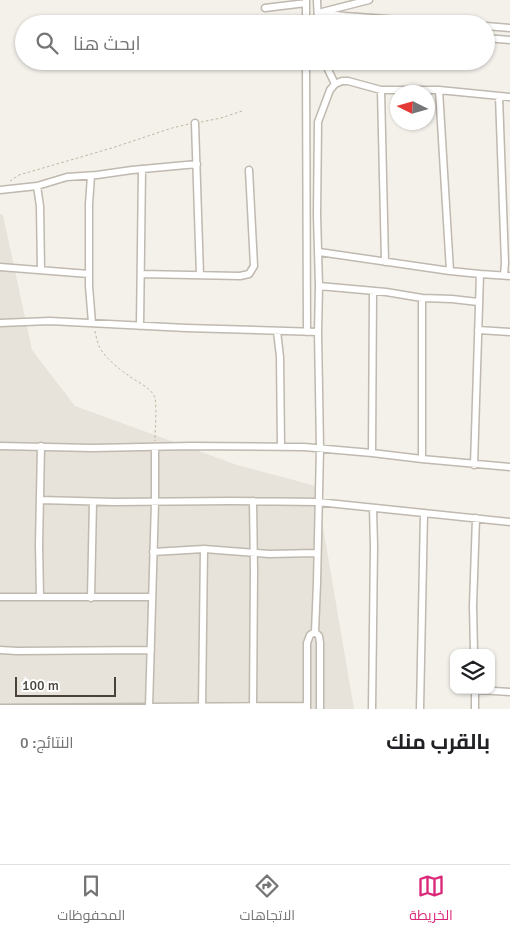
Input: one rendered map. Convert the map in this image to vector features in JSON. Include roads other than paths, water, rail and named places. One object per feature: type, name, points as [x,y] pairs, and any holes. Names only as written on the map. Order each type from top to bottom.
[{"type":"street","points":[[318,13],[369,0]]},
{"type":"street","points":[[265,8],[306,1],[306,15]]},
{"type":"street","points":[[318,13],[320,1]]},
{"type":"street","points":[[318,13],[336,15]]},
{"type":"street","points":[[495,27],[510,28]]},
{"type":"street","points":[[495,39],[510,40]]},
{"type":"street","points":[[306,70],[307,332]]},
{"type":"street","points":[[328,70],[335,84]]},
{"type":"street","points":[[320,709],[320,643],[319,636],[315,632],[320,448],[318,332],[320,286],[317,215],[318,122],[330,90],[335,84],[342,81],[381,90],[439,90],[510,97]]},
{"type":"street","points":[[381,90],[385,262]]},
{"type":"street","points":[[439,90],[450,271]]},
{"type":"street","points":[[319,252],[450,271],[507,276],[499,96]]},
{"type":"street","points":[[306,122],[318,122]]},
{"type":"street","points":[[195,123],[200,275]]},
{"type":"street","points":[[2,190],[37,186],[67,177],[197,164]]},
{"type":"street","points":[[140,326],[142,169]]},
{"type":"street","points":[[141,274],[240,276],[248,274],[254,266],[249,170]]},
{"type":"street","points":[[91,176],[89,274],[92,323]]},
{"type":"street","points":[[37,186],[40,206],[40,270]]},
{"type":"street","points":[[0,267],[89,274]]},
{"type":"street","points":[[474,465],[480,274]]},
{"type":"street","points":[[320,286],[422,298],[478,302]]},
{"type":"street","points":[[372,453],[373,291]]},
{"type":"street","points":[[422,298],[422,459]]},
{"type":"street","points":[[0,324],[50,320],[140,326],[318,332]]},
{"type":"street","points":[[478,330],[510,332]]},
{"type":"street","points":[[277,331],[280,357],[282,447]]},
{"type":"street","points":[[0,446],[320,448],[474,465],[510,467]]},
{"type":"street","points":[[40,597],[41,446]]},
{"type":"street","points":[[149,707],[155,447]]},
{"type":"street","points":[[40,500],[93,502],[318,502],[510,522]]},
{"type":"street","points":[[253,501],[253,707]]},
{"type":"street","points":[[91,598],[93,502]]},
{"type":"street","points":[[372,709],[373,508]]},
{"type":"street","points":[[420,709],[424,513]]},
{"type":"street","points":[[474,649],[473,606],[476,518]]},
{"type":"street","points":[[154,552],[204,549],[269,554],[317,553]]},
{"type":"street","points":[[202,707],[204,549]]},
{"type":"street","points":[[0,597],[152,598]]},
{"type":"street","points":[[0,708],[307,708],[306,643],[310,635],[315,632]]},
{"type":"street","points":[[0,650],[151,650]]},
{"type":"street","points":[[495,691],[510,692]]},
{"type":"street","points":[[475,709],[476,694]]}]
